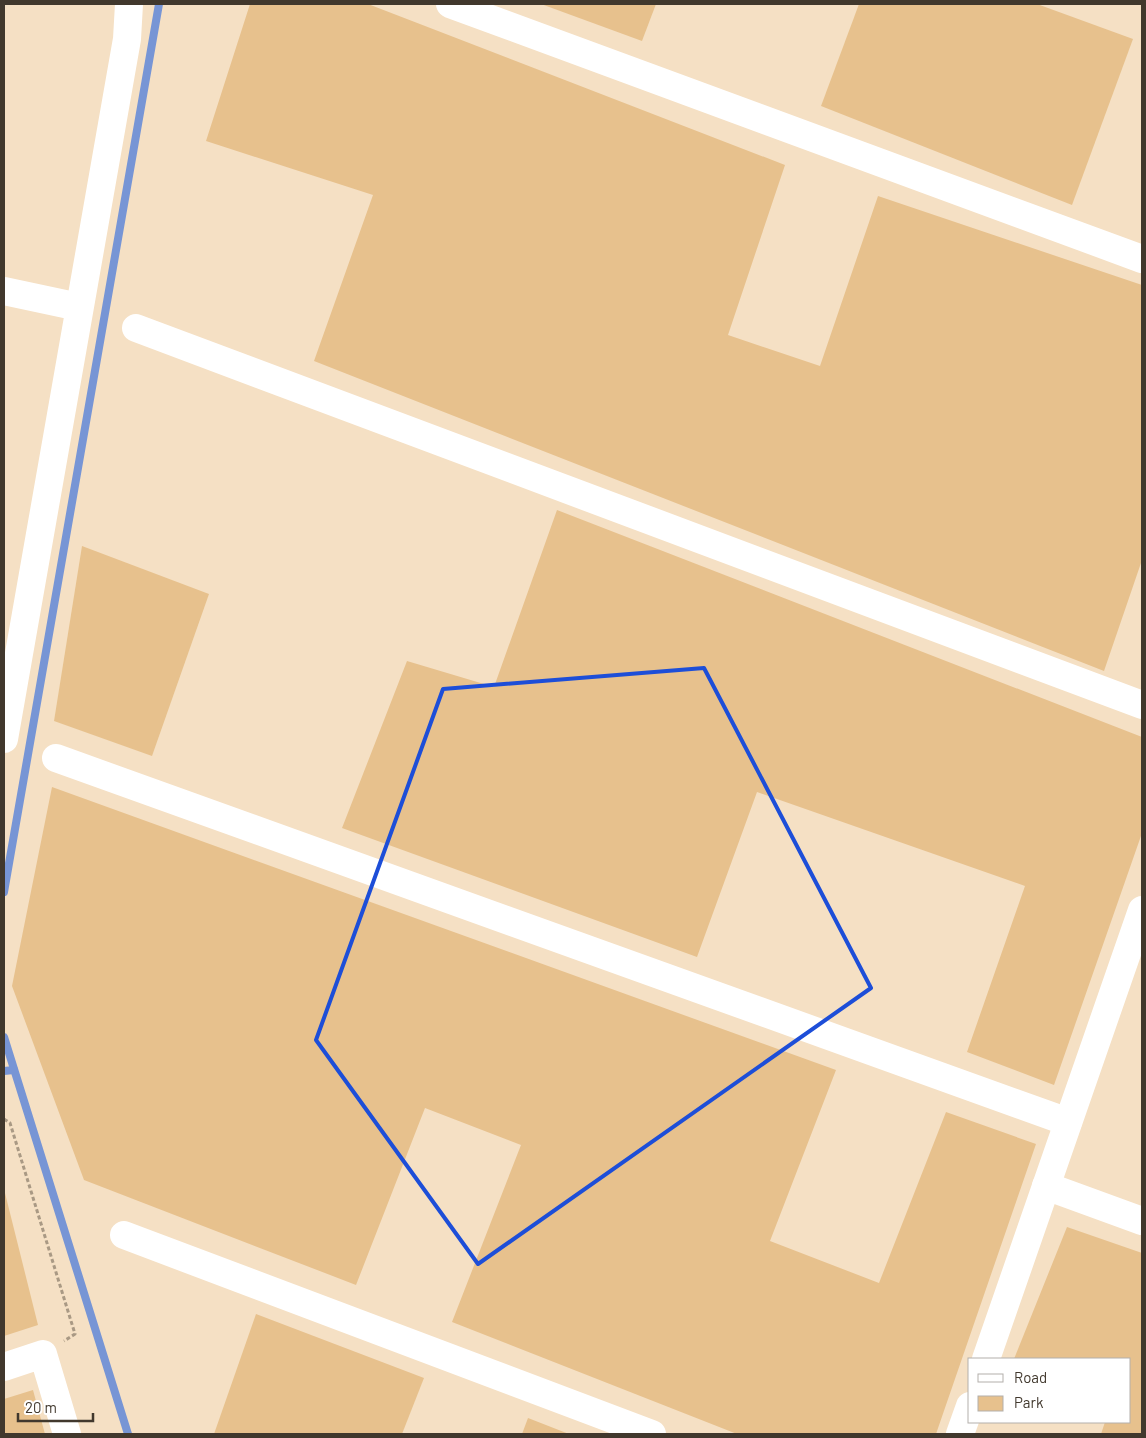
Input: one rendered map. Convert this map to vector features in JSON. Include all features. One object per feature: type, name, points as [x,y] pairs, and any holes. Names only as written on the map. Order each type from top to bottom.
[{"type":"street","points":[[4,739],[127,39],[129,4]]},
{"type":"street","points":[[450,4],[1142,259]]},
{"type":"street","points":[[4,292],[79,307]]},
{"type":"street","points":[[136,328],[1142,705]]},
{"type":"street","points":[[56,758],[1068,1122]]},
{"type":"street","points":[[986,1358],[1142,910]]},
{"type":"street","points":[[1046,1186],[1142,1221]]},
{"type":"street","points":[[124,1235],[652,1434]]},
{"type":"street","points":[[4,1366],[43,1354],[67,1434]]},
{"type":"street","points":[[960,1434],[968,1412]]},
{"type":"path","points":[[4,1119],[10,1123],[75,1334],[43,1354]]},
{"type":"highlighted area","points":[[704,668],[871,988],[478,1264],[316,1040],[443,689]]},
{"type":"green space","points":[[250,4],[368,4],[785,165],[728,335],[820,366],[878,196],[1142,285],[1142,560],[1104,671],[314,361],[373,195],[206,141]]},
{"type":"green space","points":[[541,4],[656,4],[642,41]]},
{"type":"green space","points":[[859,4],[1037,4],[1133,39],[1072,205],[821,106]]},
{"type":"green space","points":[[557,510],[1142,737],[1142,833],[1054,1085],[967,1052],[1025,886],[757,792],[697,957],[342,828],[407,661],[494,687]]},
{"type":"green space","points":[[82,546],[209,594],[152,756],[54,721]]},
{"type":"green space","points":[[52,787],[836,1070],[770,1241],[879,1283],[946,1112],[1036,1144],[936,1434],[737,1434],[452,1322],[521,1145],[425,1108],[356,1285],[84,1180],[12,986]]},
{"type":"green space","points":[[4,1189],[38,1325],[4,1336]]},
{"type":"green space","points":[[1067,1227],[1142,1253],[1142,1434],[1101,1434],[1105,1423],[1131,1423],[1131,1358],[1014,1358]]},
{"type":"green space","points":[[256,1314],[424,1378],[402,1434],[214,1434]]},
{"type":"green space","points":[[33,1390],[45,1434],[4,1434],[4,1399]]},
{"type":"green space","points":[[528,1418],[569,1434],[522,1434]]},
{"type":"waterway","points":[[4,892],[159,4]]},
{"type":"waterway","points":[[4,1037],[128,1434]]},
{"type":"waterway","points":[[4,1071],[14,1070]]}]
